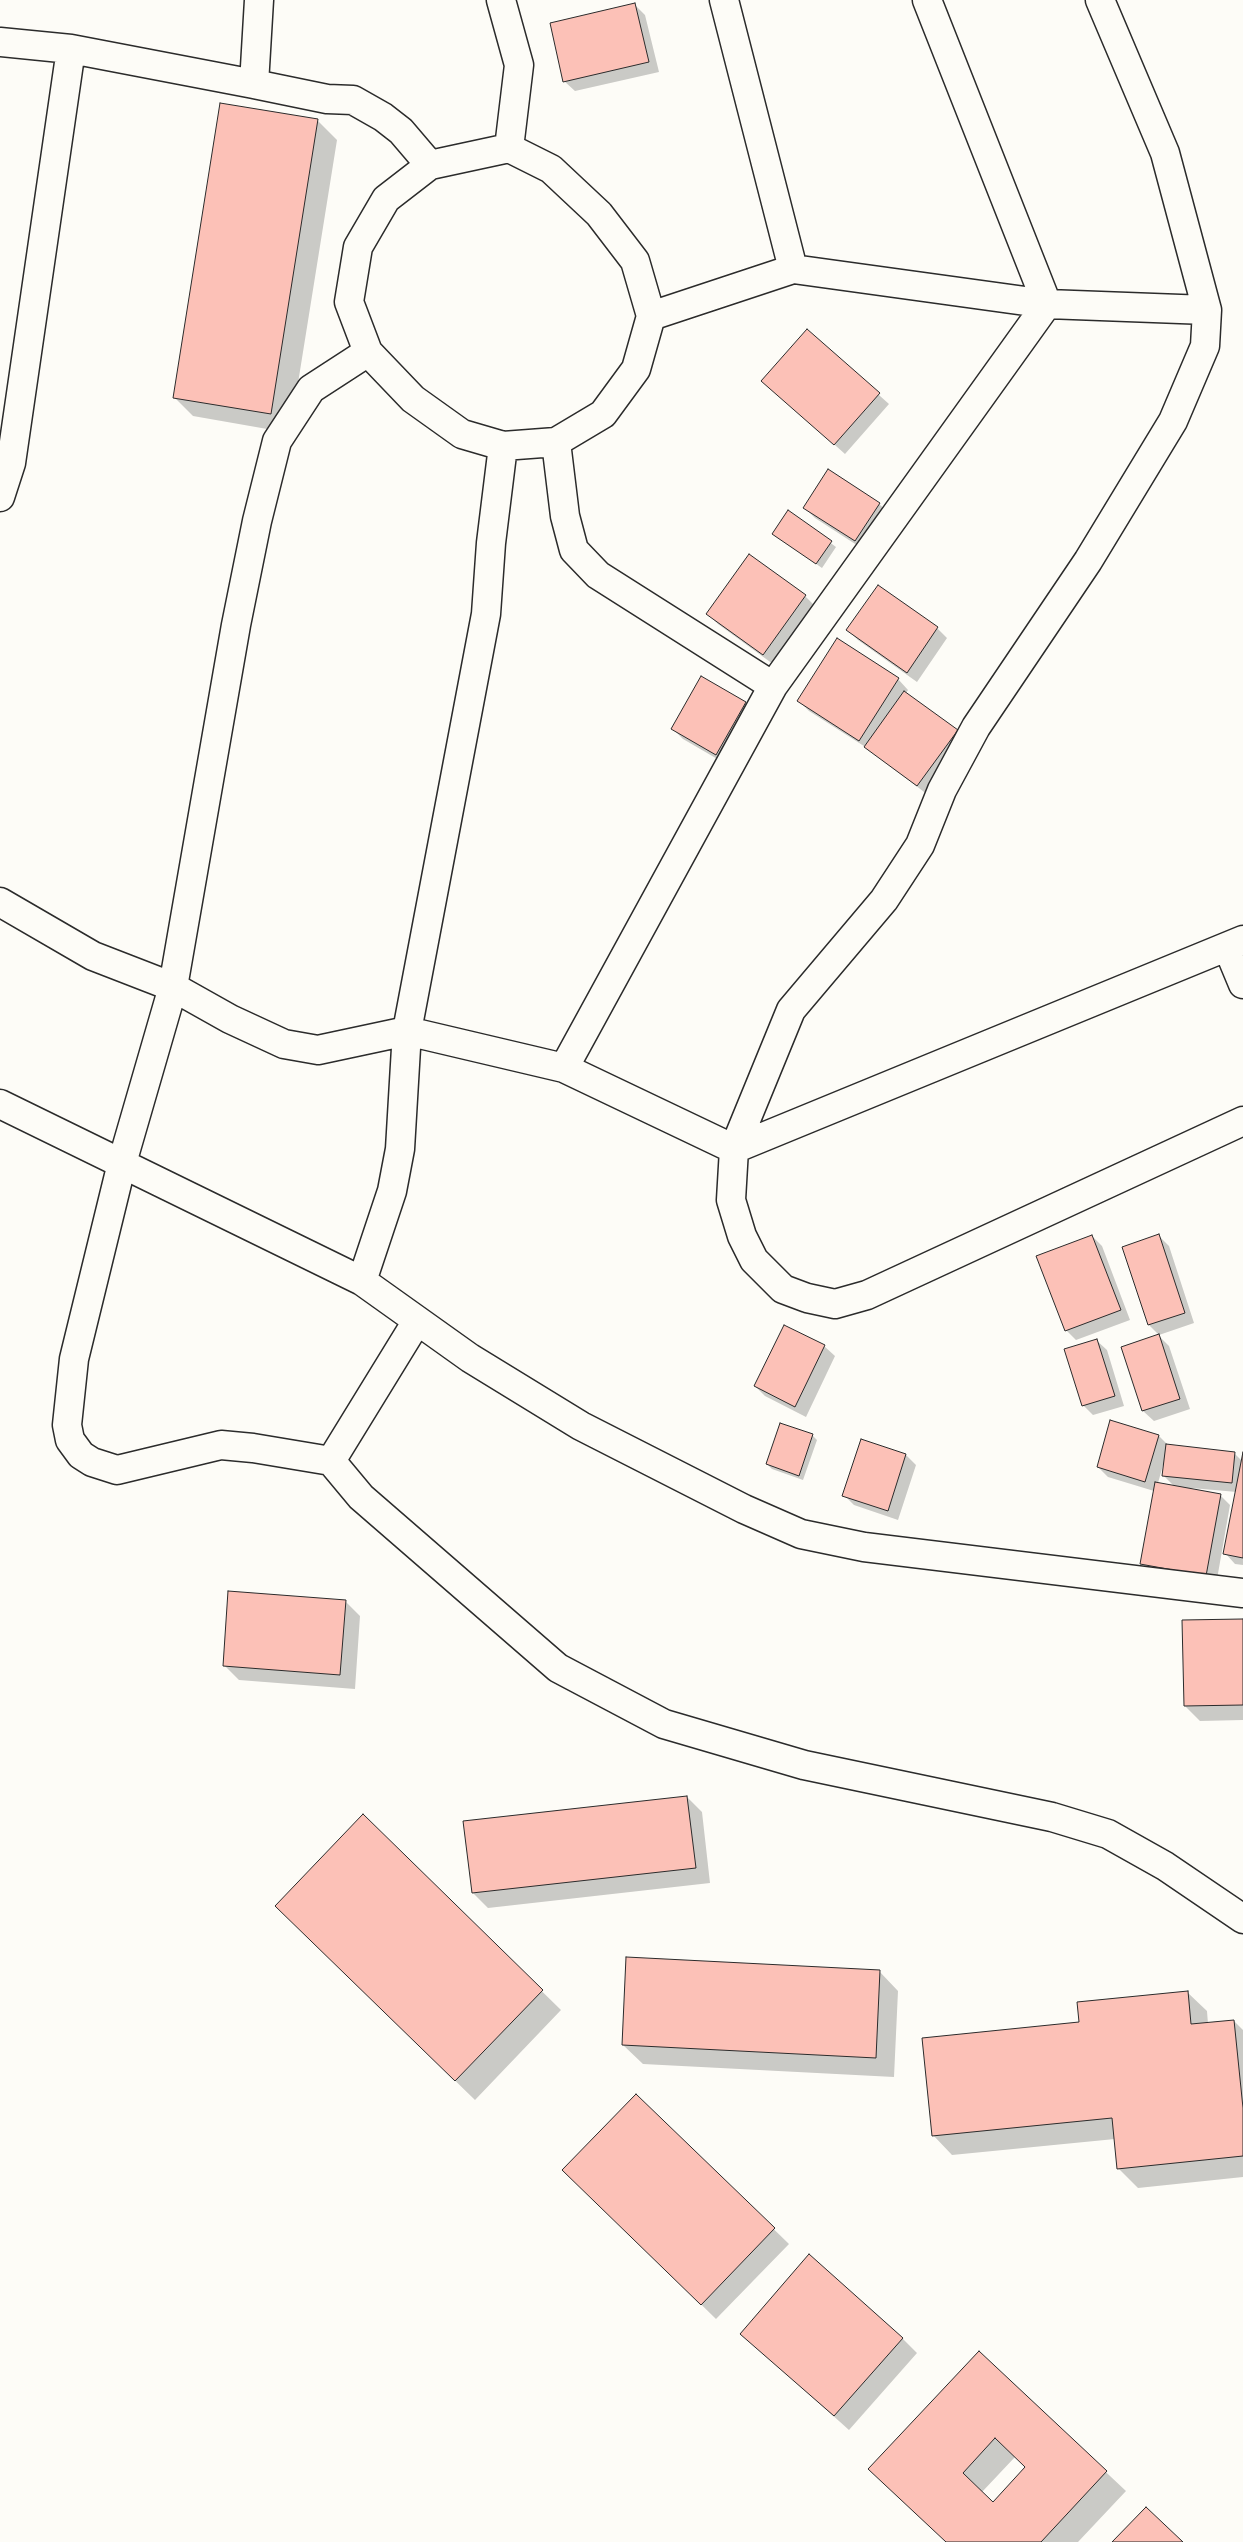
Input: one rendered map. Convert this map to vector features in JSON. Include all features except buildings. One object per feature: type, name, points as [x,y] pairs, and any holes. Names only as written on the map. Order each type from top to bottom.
[{"type":"street","points":[[254,84],[259,0]]},
{"type":"street","points":[[501,0],[518,65],[509,148]]},
{"type":"street","points":[[724,0],[793,269]]},
{"type":"street","points":[[927,0],[1047,304]]},
{"type":"street","points":[[1100,0],[1165,152],[1207,310],[1205,346],[1174,421],[1088,561],[976,728],[942,790],[920,845],[884,900],[791,1010],[734,1149],[731,1200],[742,1236],[754,1260],[783,1289],[807,1298],[835,1304],[867,1295],[1243,1120]]},
{"type":"street","points":[[0,42],[71,49],[327,99],[353,100],[383,117],[401,131],[430,165]]},
{"type":"street","points":[[0,497],[11,463],[71,49]]},
{"type":"street","points":[[509,148],[551,169],[599,214],[635,261],[651,316],[636,369],[602,414],[556,442],[504,446],[462,434],[413,399],[368,352],[349,302],[358,247],[386,199],[430,165],[509,148]]},
{"type":"street","points":[[651,316],[793,269],[1047,304],[1207,310]]},
{"type":"street","points":[[564,1068],[773,686],[1047,304]]},
{"type":"street","points":[[368,352],[311,389],[277,441],[257,521],[236,625],[173,987],[122,1163],[74,1360],[67,1425],[70,1440],[81,1455],[92,1462],[116,1470],[221,1445],[331,1461],[361,1497],[558,1668],[664,1724],[804,1765],[1052,1817],[1108,1834],[1165,1866],[1243,1919]]},
{"type":"street","points":[[556,442],[565,516],[574,550],[598,575],[773,686]]},
{"type":"street","points":[[362,1281],[392,1190],[400,1150],[407,1031],[486,614],[491,543],[504,446]]},
{"type":"street","points":[[0,902],[93,956],[173,987],[230,1019],[284,1044],[318,1050],[407,1031],[564,1068],[734,1149],[1236,944],[1243,984]]},
{"type":"street","points":[[0,1104],[362,1281],[470,1358],[581,1426],[744,1509],[801,1534],[864,1547],[1243,1593]]},
{"type":"street","points":[[331,1461],[418,1321]]}]
